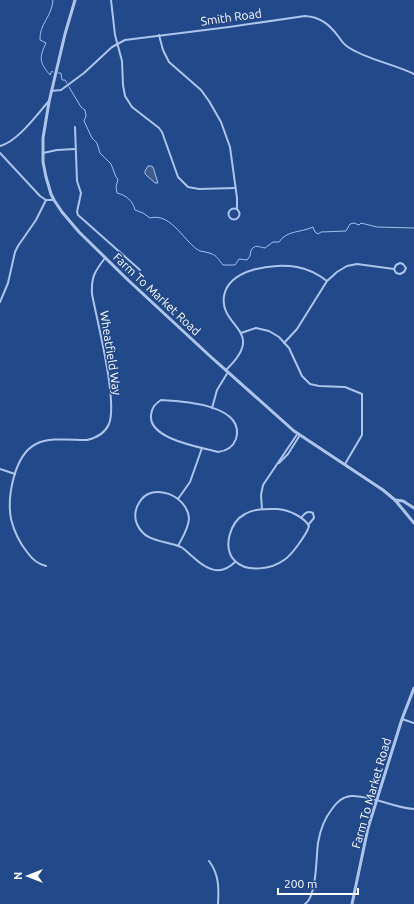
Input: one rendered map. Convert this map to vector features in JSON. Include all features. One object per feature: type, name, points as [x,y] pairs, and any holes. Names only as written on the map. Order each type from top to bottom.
[{"type":"street","name":"Farm To Market Road","points":[[75,0],[51,91],[43,138],[46,177],[54,200],[69,221],[227,371],[299,434],[383,490],[395,500],[414,524]]},
{"type":"street","points":[[111,0],[115,34],[122,61],[123,92],[126,100],[132,107],[162,132],[178,177],[185,184],[194,188],[235,188]]},
{"type":"street","name":"Smith Road","points":[[118,42],[285,18],[311,16],[326,23],[345,45],[355,52],[414,74]]},
{"type":"street","points":[[159,35],[163,50],[169,62],[201,90],[221,122],[229,141],[237,209],[239,212],[239,217],[233,219],[229,216],[229,212],[231,209],[237,209]]},
{"type":"street","points":[[51,91],[61,90],[84,73],[118,42]]},
{"type":"street","points":[[0,146],[10,141],[49,102]]},
{"type":"street","points":[[75,127],[77,181],[81,194],[77,212],[78,215],[133,266],[140,270]]},
{"type":"street","points":[[43,153],[57,150],[76,149]]},
{"type":"street","points":[[0,153],[46,200],[54,200]]},
{"type":"street","points":[[0,302],[8,283],[15,252],[36,220],[46,200]]},
{"type":"street","name":"Wheatfield Way","points":[[46,566],[40,565],[30,556],[18,538],[14,528],[11,519],[10,500],[15,474],[23,456],[36,443],[49,440],[93,439],[102,433],[109,424],[110,388],[91,284],[96,269],[106,257]]},
{"type":"street","points":[[284,343],[297,329],[327,281],[337,272],[351,265],[361,264],[394,268],[396,272],[400,274],[404,272],[406,268],[400,263],[394,268]]},
{"type":"street","points":[[212,408],[216,390],[227,371],[241,353],[243,341],[241,333],[227,313],[224,301],[227,288],[239,276],[260,267],[294,266],[312,272],[327,281]]},
{"type":"street","points":[[241,333],[252,329],[262,329],[274,334],[284,343],[292,355],[302,376],[310,384],[348,388],[362,395],[362,435],[345,465]]},
{"type":"street","points":[[162,400],[191,403],[212,408],[230,416],[237,426],[236,440],[229,449],[224,452],[202,448],[171,438],[154,427],[151,421],[152,408],[162,400]]},
{"type":"street","points":[[262,510],[261,495],[263,485],[299,434]]},
{"type":"street","points":[[178,499],[190,482],[202,448]]},
{"type":"street","points":[[0,469],[15,474]]},
{"type":"street","points":[[178,546],[187,528],[189,518],[185,506],[178,499],[167,492],[152,493],[144,497],[139,504],[136,520],[142,533],[147,537],[183,548],[206,567],[212,570],[227,568],[235,562]]},
{"type":"street","points":[[395,500],[403,501],[414,508]]},
{"type":"street","points":[[301,518],[306,513],[313,513],[314,518],[308,525],[309,528],[290,555],[278,564],[266,567],[250,568],[235,562],[229,551],[228,542],[230,534],[236,523],[244,514],[262,510],[283,509],[301,518],[308,525]]},
{"type":"street","name":"Farm To Market Road","points":[[352,904],[363,850],[377,800],[402,719],[414,688]]},
{"type":"street","points":[[402,719],[414,723]]},
{"type":"street","points":[[305,904],[313,890],[318,843],[321,831],[329,813],[341,799],[357,796],[377,800],[398,807],[414,808]]},
{"type":"street","points":[[209,861],[217,876],[219,887],[218,904]]},
{"type":"water","points":[[148,166],[153,167],[158,183],[155,183],[145,174]]},
{"type":"waterway","points":[[53,0],[52,6],[40,34],[40,40],[46,43],[41,56],[42,63],[50,75],[52,71],[53,72]]},
{"type":"waterway","points":[[58,73],[61,73],[62,80],[65,80],[67,83]]},
{"type":"waterway","points":[[69,87],[81,107],[85,110],[86,116],[84,121],[92,138],[97,143],[100,153],[111,164],[118,179],[116,187],[117,193],[129,199],[135,210],[150,218],[158,217],[172,224],[194,247],[218,258],[223,265],[235,265],[239,259],[247,260],[250,256],[251,250],[254,247],[257,246],[265,248],[273,242],[279,242],[286,235],[313,227],[315,232],[318,234],[321,232],[346,231],[350,224],[354,223],[377,227],[414,228]]}]
